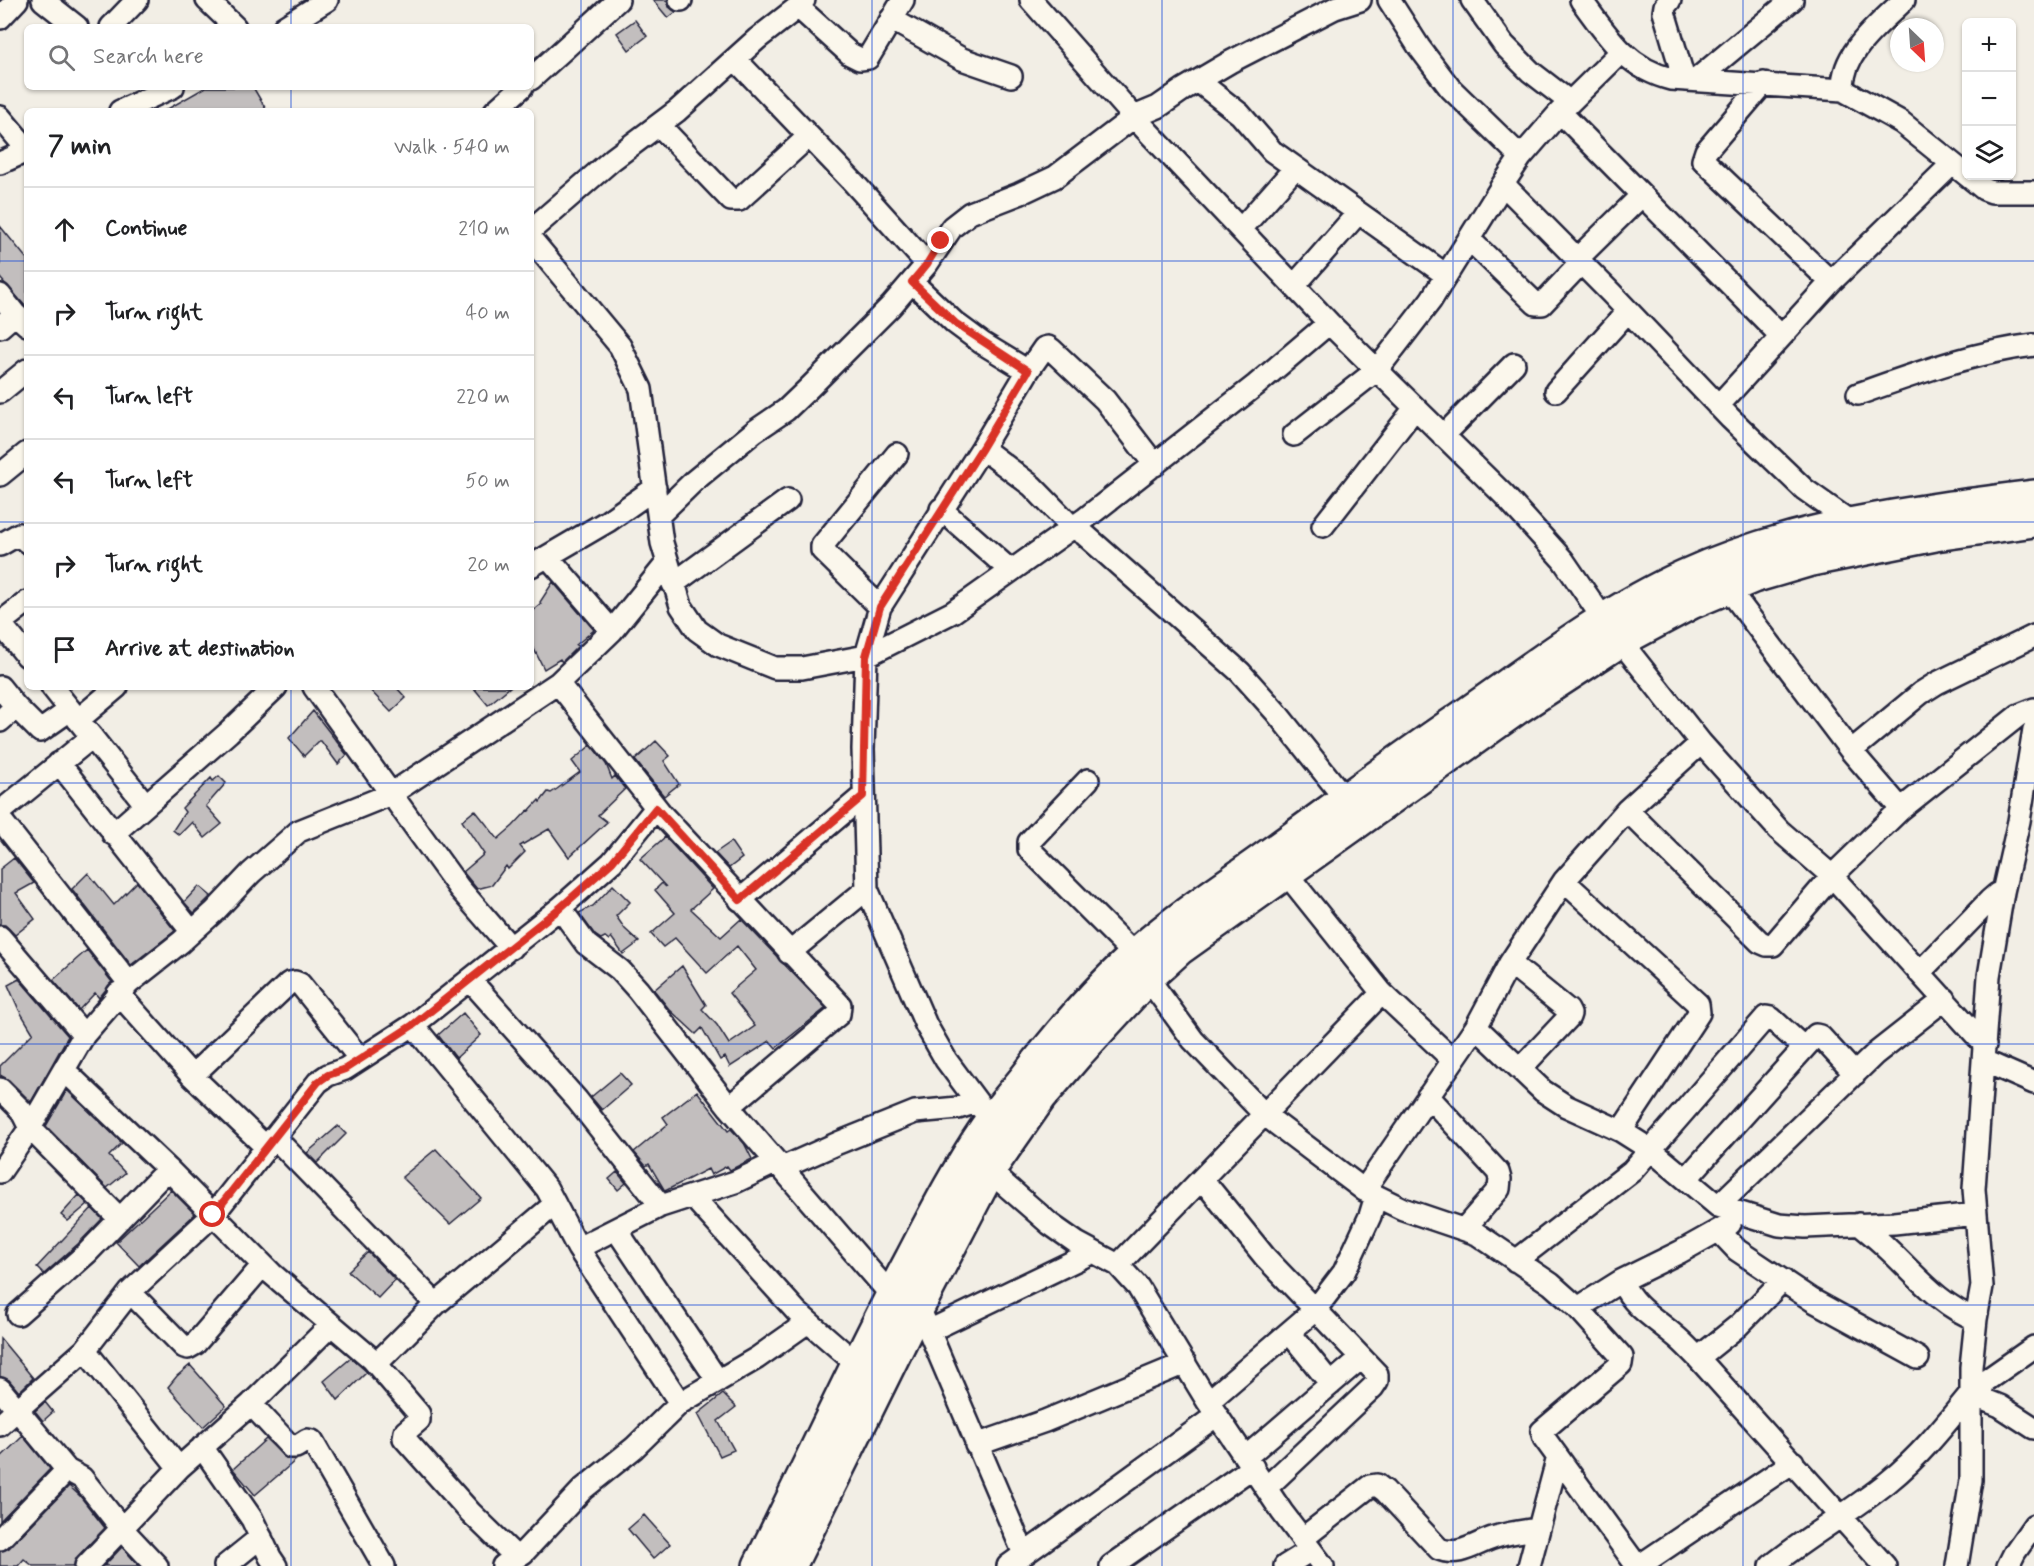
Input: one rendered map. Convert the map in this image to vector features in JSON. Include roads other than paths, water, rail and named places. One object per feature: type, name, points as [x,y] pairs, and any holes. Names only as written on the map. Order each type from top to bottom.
[{"type":"main road","points":[[760,1566],[858,1365],[913,1310],[940,1205],[984,1112],[1062,1031],[1142,966],[1179,948],[1516,708],[1612,630],[1686,576],[1761,547],[1855,525],[1967,505],[2034,497]]},
{"type":"main road","points":[[789,1566],[913,1310],[1003,1146],[1142,966],[1206,900],[1346,800],[1612,630],[1692,602],[1753,576],[1811,559],[1935,534],[2034,520]]},
{"type":"street","points":[[0,18],[17,0]]},
{"type":"street","points":[[114,24],[137,0]]},
{"type":"street","points":[[207,0],[232,24]]},
{"type":"street","points":[[289,24],[327,0]]},
{"type":"street","points":[[534,228],[801,4],[850,54],[860,59],[868,58],[903,0]]},
{"type":"street","points":[[1031,0],[1134,117],[1294,286],[1504,495],[1563,560],[1612,630],[1701,743],[1779,830],[1832,876],[1945,999],[1984,1053],[2034,1083]]},
{"type":"street","points":[[659,514],[755,431],[786,410],[891,306],[927,264],[952,227],[970,213],[1055,177],[1134,117],[1158,107],[1198,81],[1335,8],[1360,0]]},
{"type":"street","points":[[1389,0],[1419,47],[1450,88],[1521,157]]},
{"type":"street","points":[[1472,0],[1504,45],[1565,107],[1642,195],[1781,336]]},
{"type":"street","points":[[1581,0],[1621,52],[1654,75],[1671,79],[1764,83],[1843,90],[1901,122],[1976,184],[1992,192],[2034,192]]},
{"type":"street","points":[[1670,0],[1664,12],[1690,79]]},
{"type":"street","points":[[1690,79],[1792,0]]},
{"type":"street","points":[[1843,90],[1843,78],[1848,62],[1864,40],[1904,0]]},
{"type":"street","points":[[48,2],[74,24]]},
{"type":"street","points":[[534,76],[606,4]]},
{"type":"street","points":[[891,19],[962,59],[1011,76]]},
{"type":"street","points":[[1294,435],[1377,370],[1431,300],[1521,157],[1565,107],[1621,52]]},
{"type":"street","points":[[735,59],[927,264]]},
{"type":"street","points":[[1198,81],[1240,114],[1272,151],[1446,275]]},
{"type":"street","points":[[1764,83],[1706,151],[1703,160],[1831,282]]},
{"type":"street","points":[[127,108],[166,90]]},
{"type":"street","points":[[498,108],[519,90]]},
{"type":"street","points":[[0,117],[24,146]]},
{"type":"street","points":[[658,125],[731,200],[739,200],[809,136]]},
{"type":"street","points":[[0,163],[24,151]]},
{"type":"street","points":[[1718,406],[1831,282],[1952,164]]},
{"type":"street","points":[[1241,229],[1295,168]]},
{"type":"street","points":[[1503,184],[1718,406],[1804,489],[1855,525]]},
{"type":"street","points":[[1468,239],[1536,304],[1542,304],[1579,261],[1642,195]]},
{"type":"street","points":[[1294,286],[1358,213]]},
{"type":"street","points":[[534,233],[613,338],[630,364],[641,389],[662,543],[681,606],[697,630],[718,645],[775,668],[802,668],[866,656],[953,612],[1086,518],[1155,465],[1256,386],[1329,322]]},
{"type":"street","points":[[912,282],[955,323],[1028,371]]},
{"type":"street","points":[[0,295],[18,321]]},
{"type":"street","points":[[1556,391],[1628,311]]},
{"type":"street","points":[[1858,394],[1906,377],[2005,349],[2034,345]]},
{"type":"street","points":[[984,1112],[946,1060],[926,1025],[867,889],[863,796],[866,656],[880,607],[1044,348],[1048,347],[1105,400],[1155,465]]},
{"type":"street","points":[[1443,436],[1514,364]]},
{"type":"street","points":[[0,392],[24,372]]},
{"type":"street","points":[[1323,526],[1415,408]]},
{"type":"street","points":[[982,448],[1032,486],[1072,527],[1084,534],[1240,672],[1275,711],[1346,800]]},
{"type":"street","points":[[880,607],[822,550],[824,543],[897,454]]},
{"type":"street","points":[[0,475],[24,455]]},
{"type":"street","points":[[612,631],[539,561],[608,521],[655,488]]},
{"type":"street","points":[[673,584],[788,501]]},
{"type":"street","points":[[941,509],[1011,571]]},
{"type":"street","points":[[0,545],[19,534],[24,539]]},
{"type":"street","points":[[0,1172],[65,1071],[84,1035],[124,988],[192,932],[251,873],[298,831],[391,794],[558,683],[612,631],[667,563]]},
{"type":"street","points":[[1727,587],[1851,751],[1901,808]]},
{"type":"street","points":[[24,604],[0,623],[24,652]]},
{"type":"street","points":[[1851,751],[1921,693],[2034,636]]},
{"type":"street","points":[[558,683],[656,808],[841,1008],[839,1014],[729,1107]]},
{"type":"street","points":[[0,687],[40,731],[74,715],[112,690]]},
{"type":"street","points":[[54,690],[146,805]]},
{"type":"street","points":[[113,834],[229,732],[273,690]]},
{"type":"street","points":[[323,690],[391,794],[459,888],[510,948]]},
{"type":"street","points":[[0,722],[16,707]]},
{"type":"street","points":[[1627,810],[1760,942],[1773,945],[1832,876],[1901,808],[2019,715],[2034,709]]},
{"type":"street","points":[[1957,1566],[1971,1480],[1976,1319],[1982,1286],[1974,1189],[1989,976],[2003,892],[2026,823],[2034,729]]},
{"type":"street","points":[[0,812],[92,737]]},
{"type":"street","points":[[560,908],[586,944],[620,970],[638,990],[729,1107],[779,1165],[913,1310],[976,1445],[1016,1560],[1213,1408],[1315,1310],[1344,1272],[1370,1216],[1370,1193],[1428,1096],[1476,1027],[1510,963],[1564,881],[1627,810],[1701,743]]},
{"type":"street","points":[[59,764],[192,932]]},
{"type":"street","points":[[1088,780],[1029,842],[1029,849],[1142,966],[1193,1040],[1265,1115],[1370,1193],[1402,1209],[1466,1228],[1477,1234],[1551,1284],[1578,1308],[1622,1357],[1622,1361],[1542,1431],[1544,1438],[1638,1566],[1793,1462]]},
{"type":"street","points":[[740,900],[863,796]]},
{"type":"street","points":[[0,1425],[85,1350],[130,1292],[213,1215],[318,1082],[360,1059],[413,1025],[560,908],[612,862],[656,808]]},
{"type":"street","points":[[0,819],[124,988],[192,1076],[270,1142],[436,1304]]},
{"type":"street","points":[[1286,873],[1382,993],[1453,1060]]},
{"type":"street","points":[[1564,881],[1698,1004],[1699,1012],[1621,1131]]},
{"type":"street","points":[[789,953],[867,889]]},
{"type":"street","points":[[1920,972],[1990,900],[2003,892]]},
{"type":"street","points":[[0,937],[84,1035]]},
{"type":"street","points":[[1510,963],[1570,1014],[1520,1069]]},
{"type":"street","points":[[470,980],[577,1100],[661,1206]]},
{"type":"street","points":[[192,1076],[289,983],[296,982],[360,1059]]},
{"type":"street","points":[[1118,1265],[1382,993]]},
{"type":"street","points":[[1718,1206],[1875,1054],[1945,999]]},
{"type":"street","points":[[1516,1261],[1606,1193],[1632,1170],[1766,1017],[1771,1018],[1803,1047]]},
{"type":"street","points":[[413,1025],[547,1189],[578,1248],[680,1403]]},
{"type":"street","points":[[1476,1027],[1544,1091],[1566,1106],[1621,1131],[1651,1150],[1718,1206],[1779,1225],[1792,1226],[1894,1223],[1976,1214]]},
{"type":"street","points":[[1687,1178],[1816,1035],[1820,1036],[1855,1074]]},
{"type":"street","points":[[65,1071],[168,1169],[263,1265],[376,1364],[419,1414],[419,1420],[405,1432],[404,1438],[470,1512],[510,1562],[540,1535],[583,1490],[634,1448],[680,1403],[757,1358],[808,1322]]},
{"type":"street","points":[[0,1089],[21,1110],[30,1128],[120,1219]]},
{"type":"street","points":[[1428,1096],[1498,1172],[1499,1189],[1466,1228]]},
{"type":"street","points":[[578,1248],[661,1206],[735,1182],[915,1112],[958,1108],[984,1112]]},
{"type":"street","points":[[18,1314],[54,1285],[168,1169]]},
{"type":"street","points":[[988,1170],[1050,1224],[1118,1265],[1138,1287],[1213,1408],[1312,1551]]},
{"type":"street","points":[[1202,1179],[1265,1257],[1377,1374],[1377,1381],[1267,1487]]},
{"type":"street","points":[[693,1197],[808,1322],[858,1365]]},
{"type":"street","points":[[376,1364],[436,1304],[555,1204]]},
{"type":"street","points":[[1578,1308],[1621,1281],[1719,1231],[1746,1214]]},
{"type":"street","points":[[1859,1224],[1885,1245],[1935,1295],[1965,1315],[1976,1319]]},
{"type":"street","points":[[616,1229],[718,1381]]},
{"type":"street","points":[[1719,1231],[1737,1250],[1812,1300],[1918,1358]]},
{"type":"street","points":[[913,1310],[1093,1252]]},
{"type":"street","points":[[130,1292],[184,1347],[188,1348],[195,1344],[263,1265]]},
{"type":"street","points":[[1698,1358],[1726,1338],[1783,1280]]},
{"type":"street","points":[[1621,1281],[1630,1298],[1676,1336],[1698,1358],[1793,1462],[1881,1565]]},
{"type":"street","points":[[86,1566],[123,1530],[179,1468],[251,1404],[331,1325]]},
{"type":"street","points":[[1290,1333],[1331,1384]]},
{"type":"street","points":[[1771,1566],[1889,1481],[1925,1449],[1975,1396],[1984,1382],[2034,1347]]},
{"type":"street","points":[[85,1350],[179,1468]]},
{"type":"street","points":[[1111,1566],[1250,1462],[1361,1358]]},
{"type":"street","points":[[976,1445],[1045,1421],[1185,1363]]},
{"type":"street","points":[[0,1389],[67,1470],[82,1478],[123,1530],[157,1566]]},
{"type":"street","points":[[1975,1396],[2000,1406],[2034,1428]]},
{"type":"street","points":[[251,1404],[291,1447],[296,1447],[307,1440],[312,1441],[384,1566]]},
{"type":"street","points":[[202,1447],[252,1519],[276,1566]]},
{"type":"street","points":[[1529,1566],[1558,1457]]},
{"type":"street","points":[[0,1539],[67,1470]]},
{"type":"street","points":[[1285,1566],[1312,1551],[1370,1486],[1377,1485],[1385,1491],[1439,1549],[1449,1553],[1459,1552],[1496,1536],[1537,1529]]},
{"type":"street","points":[[2008,1566],[2034,1525]]},
{"type":"street","points":[[225,1566],[261,1537]]}]
